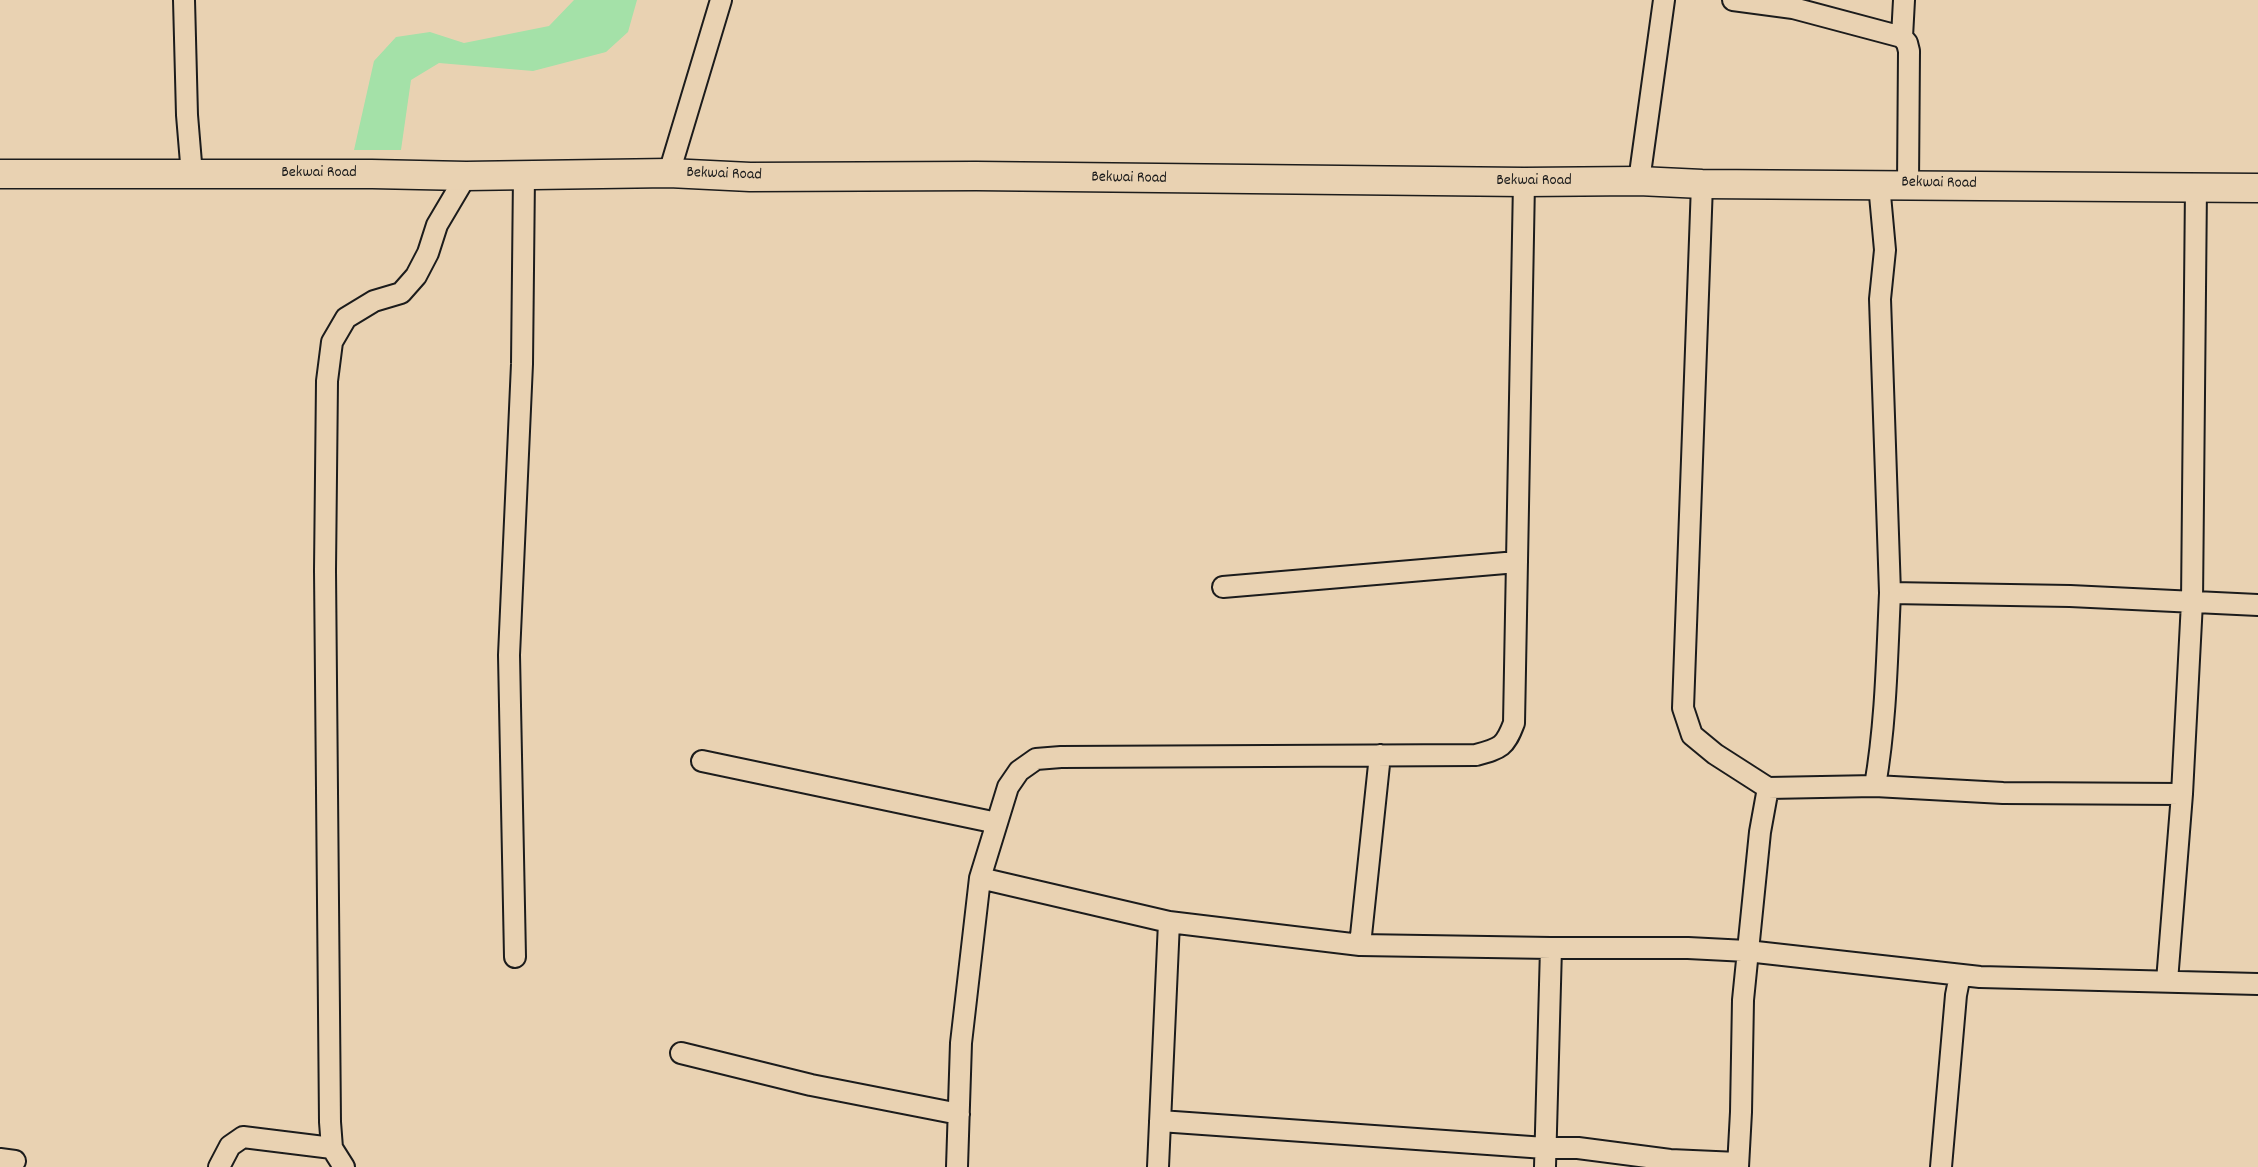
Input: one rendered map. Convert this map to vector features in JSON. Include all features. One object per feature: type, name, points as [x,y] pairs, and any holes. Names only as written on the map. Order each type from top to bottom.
[{"type":"highway","name":"Bekwai Road","points":[[0,174],[372,174],[466,176],[669,173],[759,177],[976,176],[2258,188]]},
{"type":"street","points":[[184,0],[187,114],[192,175]]},
{"type":"street","points":[[669,173],[722,0]]},
{"type":"street","points":[[1639,181],[1664,0]]},
{"type":"street","points":[[1733,0],[1793,8],[1902,37],[1907,42],[1909,51],[1908,184]]},
{"type":"street","points":[[1902,37],[1904,0]]},
{"type":"street","points":[[514,957],[509,655],[522,364],[524,175]]},
{"type":"street","points":[[344,1167],[332,1148],[330,1113],[325,570],[327,381],[329,361],[332,342],[346,318],[374,301],[401,293],[416,276],[428,253],[437,226],[466,176]]},
{"type":"street","points":[[957,1167],[961,1043],[980,878],[1008,787],[1019,771],[1036,759],[1476,755],[1493,750],[1507,742],[1514,723],[1524,182]]},
{"type":"street","points":[[1702,184],[1683,708],[1692,735],[1715,754],[1768,788],[1875,786],[2003,793],[2182,794]]},
{"type":"street","points":[[1875,786],[1881,749],[1889,646],[1890,593],[1880,299],[1885,250],[1879,184]]},
{"type":"street","points":[[2167,981],[2182,794],[2192,602],[2196,186]]},
{"type":"street","points":[[1223,587],[1516,562]]},
{"type":"street","points":[[1890,593],[2070,596],[2258,604]]},
{"type":"street","points":[[1360,945],[1380,755]]},
{"type":"street","points":[[702,761],[997,823]]},
{"type":"street","points":[[1160,1121],[1545,1157],[1578,1148],[1670,1160],[1738,1165],[1743,1000],[1760,832],[1768,788]]},
{"type":"street","points":[[980,878],[1169,922],[1360,945],[1688,948],[1747,951],[1980,977],[2258,984]]},
{"type":"street","points":[[1158,1167],[1169,922]]},
{"type":"street","points":[[1545,1157],[1551,948]]},
{"type":"street","points":[[1941,1167],[1956,995],[1960,975]]},
{"type":"street","points":[[681,1053],[810,1085],[959,1114]]},
{"type":"street","points":[[219,1167],[230,1146],[243,1137],[332,1148]]},
{"type":"green space","points":[[574,0],[637,0],[628,32],[606,52],[533,71],[439,63],[411,80],[401,150],[354,150],[374,61],[396,37],[430,32],[464,43],[549,26]]}]
